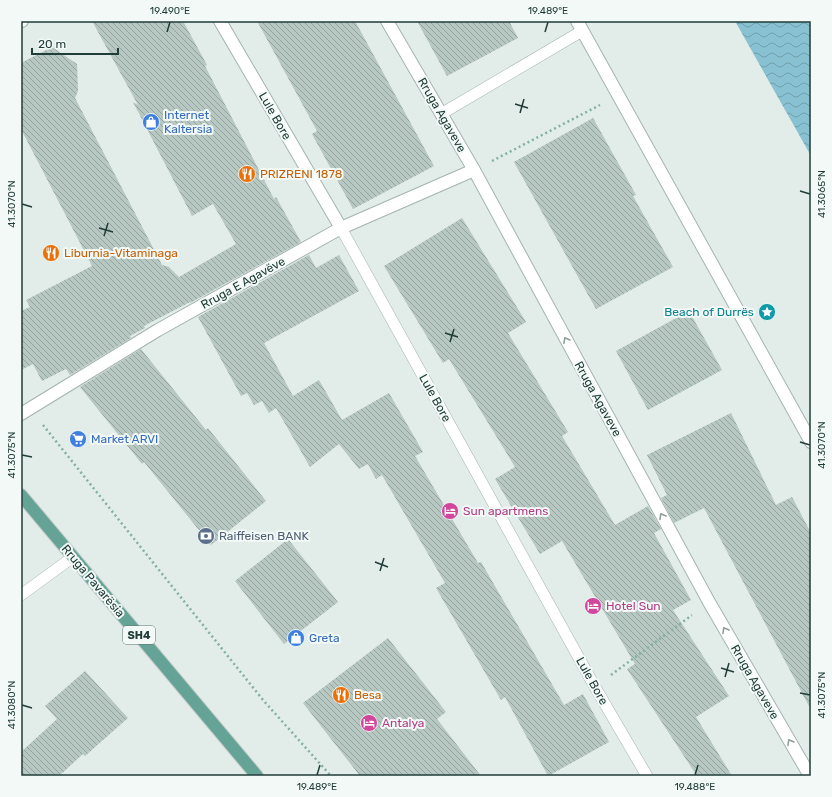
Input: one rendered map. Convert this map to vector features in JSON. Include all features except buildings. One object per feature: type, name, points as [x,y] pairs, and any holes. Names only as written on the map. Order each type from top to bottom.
[{"type":"main road","name":"Rruga Pavarësia","points":[[21,496],[257,776]]},
{"type":"street","name":"Lule Bore","points":[[220,21],[341,228]]},
{"type":"street","name":"Rruga Agaveve","points":[[387,21],[474,170],[709,602],[810,776]]},
{"type":"street","points":[[580,26],[811,442]]},
{"type":"street","name":"Rruga E Agavëve","points":[[25,411],[158,330],[341,228],[474,170]]},
{"type":"lane","points":[[441,114],[580,26]]},
{"type":"lane","name":"Lule Bore","points":[[341,228],[595,687],[647,776]]},
{"type":"lane","points":[[21,595],[73,557]]},
{"type":"path","points":[[474,170],[618,96]]},
{"type":"path","points":[[25,411],[263,700],[331,776]]},
{"type":"path","points":[[595,687],[709,602]]},
{"type":"water","points":[[735,21],[811,21],[811,156]]},
{"type":"place","name":"Internet Kaltersia","points":[[151,122]]},
{"type":"place","name":"PRIZRENI 1878","points":[[247,174]]},
{"type":"place","name":"Liburnia-Vitaminaga","points":[[51,253]]},
{"type":"place","name":"Beach of Durrës","points":[[767,312]]},
{"type":"place","name":"Market ARVI","points":[[78,439]]},
{"type":"place","name":"Sun apartmens","points":[[450,511]]},
{"type":"place","name":"Raiffeisen BANK","points":[[206,536]]},
{"type":"place","name":"Hotel Sun","points":[[593,606]]},
{"type":"place","name":"Greta","points":[[296,638]]},
{"type":"place","name":"Besa","points":[[341,695]]},
{"type":"place","name":"Antalya","points":[[369,723]]}]
